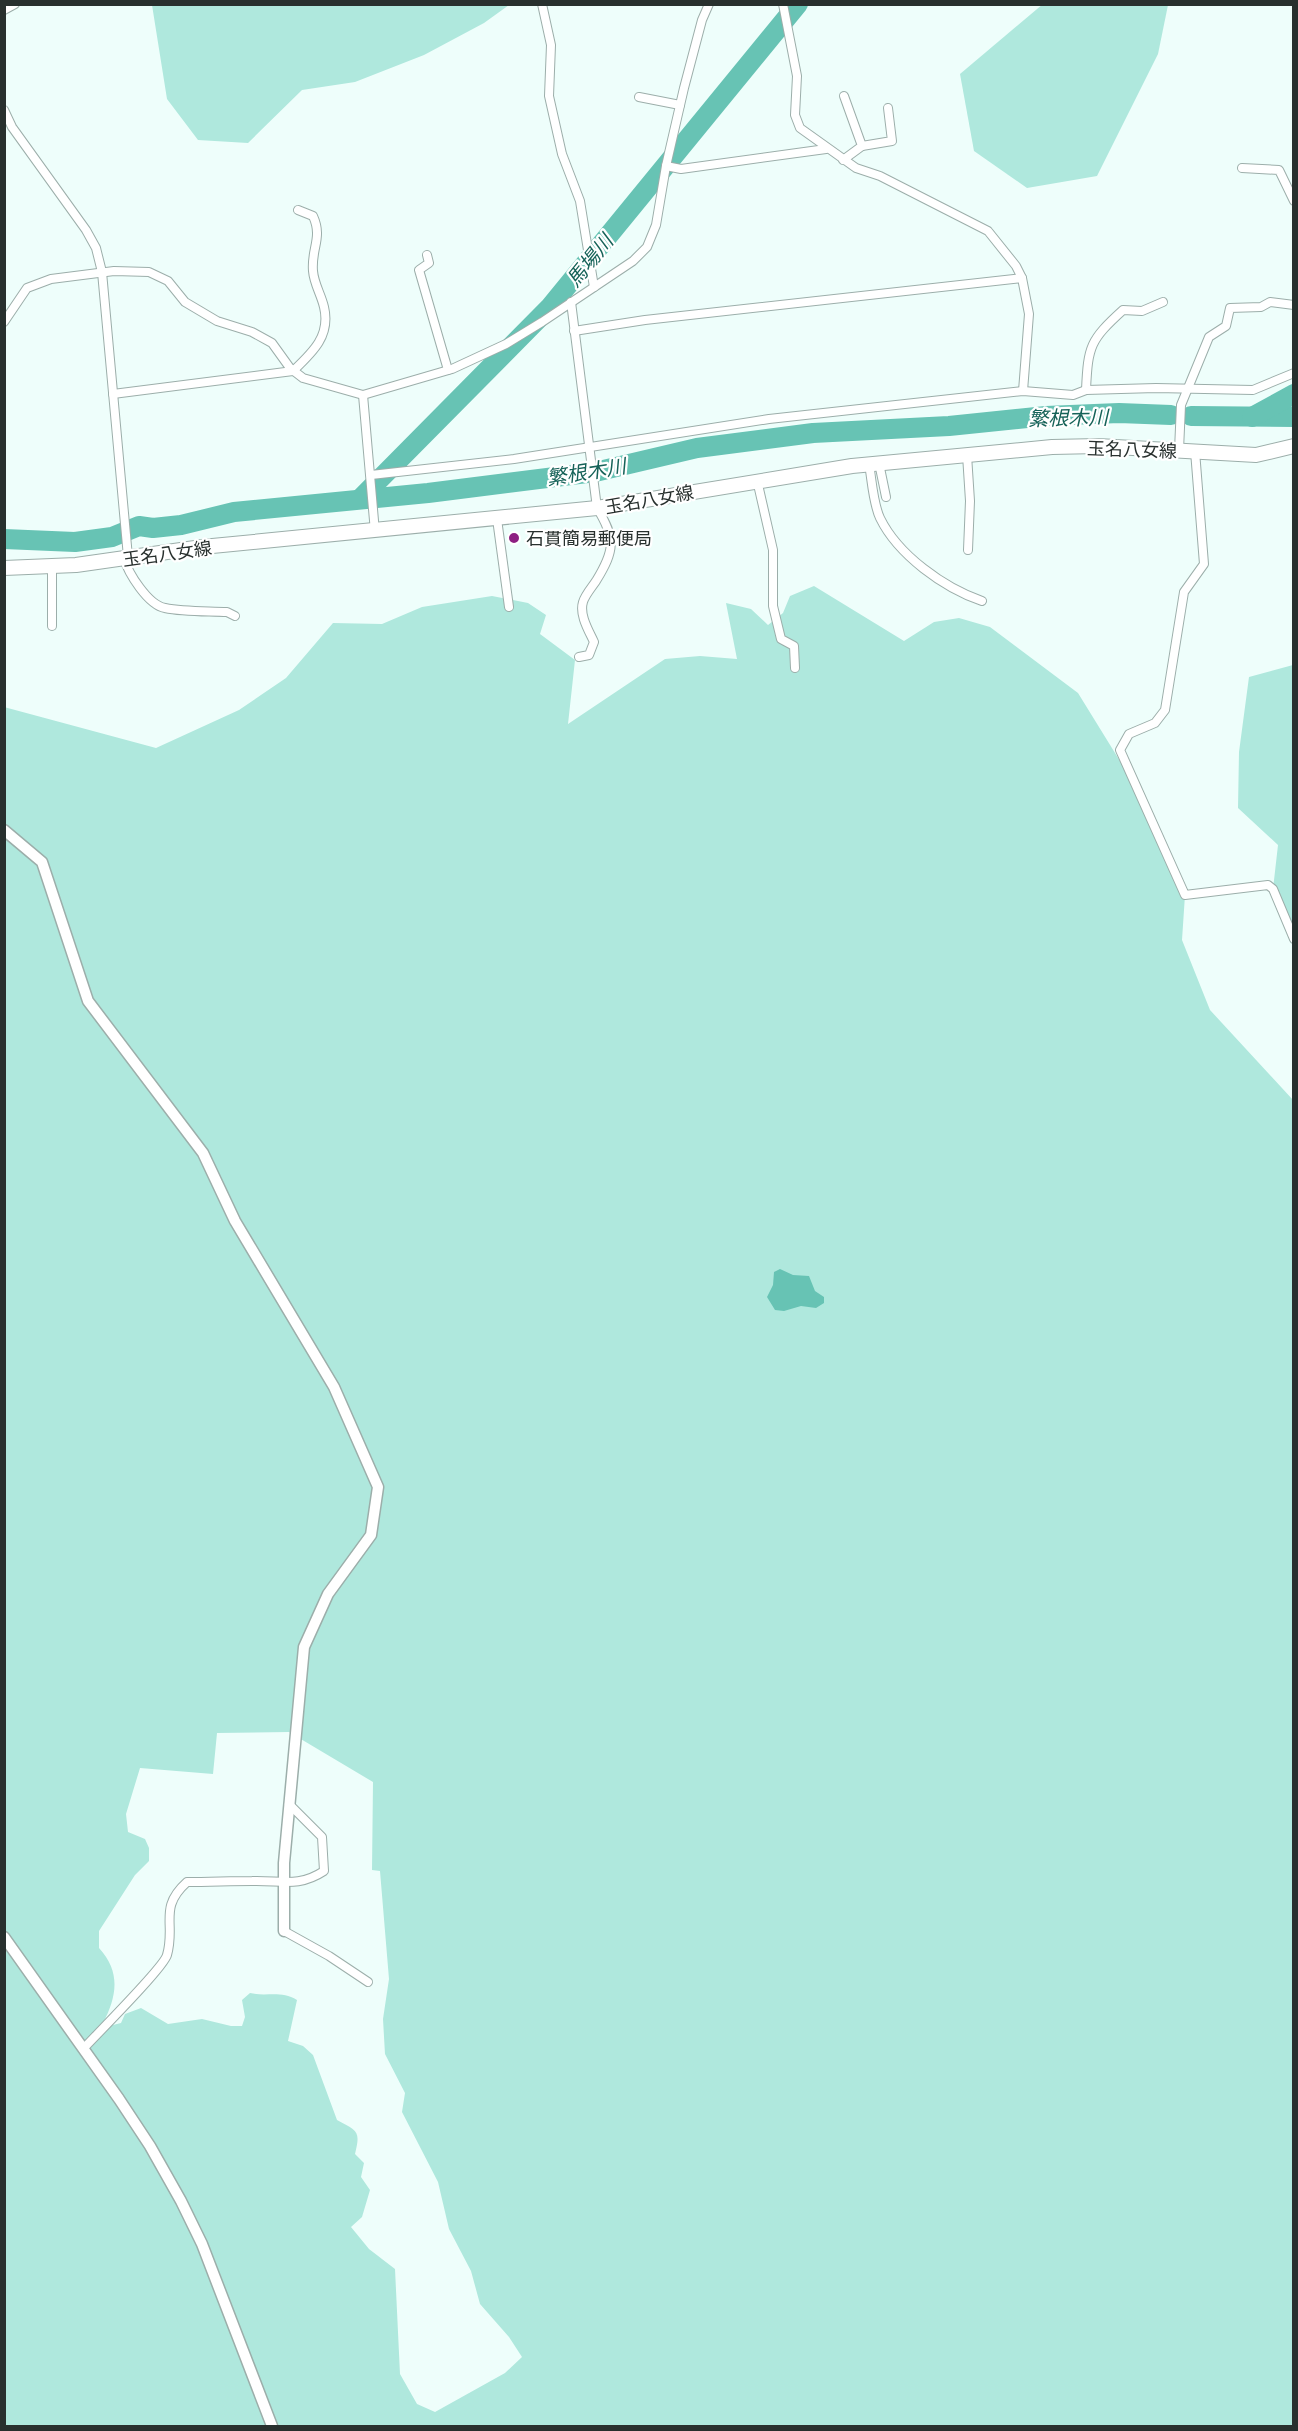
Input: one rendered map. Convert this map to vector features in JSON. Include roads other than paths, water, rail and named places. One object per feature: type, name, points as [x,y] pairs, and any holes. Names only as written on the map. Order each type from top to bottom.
[{"type":"main road","name":"玉名八女線","points":[[4,568],[52,567],[126,554],[597,508],[757,480],[874,464],[967,455],[1052,447],[1179,450],[1256,455],[1293,446]]},
{"type":"street","points":[[4,10],[15,4]]},
{"type":"street","points":[[542,4],[551,45],[549,96],[562,154],[580,201],[594,287]]},
{"type":"street","points":[[4,322],[27,288],[51,279],[102,272],[149,272],[168,281],[185,302],[217,321],[252,332],[272,344],[293,371],[303,378],[363,395],[448,370],[506,344],[633,261],[647,247],[656,225],[666,166],[702,20],[709,4]]},
{"type":"street","points":[[783,4],[797,76],[795,115],[800,128],[826,149],[856,168],[880,176],[943,206],[988,231],[1016,266],[1022,279],[1029,314],[1023,392]]},
{"type":"street","points":[[844,96],[862,146]]},
{"type":"street","points":[[639,97],[681,105]]},
{"type":"street","points":[[843,160],[862,146],[892,141],[888,108]]},
{"type":"street","points":[[4,110],[12,127],[86,230],[96,248],[102,272],[127,571],[140,589],[162,608],[227,612],[235,616]]},
{"type":"street","points":[[666,166],[681,169],[826,149]]},
{"type":"street","points":[[1242,168],[1280,170],[1293,201]]},
{"type":"street","points":[[113,394],[293,371],[320,344],[325,319],[313,271],[313,254],[319,230],[313,216],[298,210]]},
{"type":"street","points":[[427,255],[429,262],[419,270],[448,370]]},
{"type":"street","points":[[574,331],[645,320],[1022,279]]},
{"type":"street","points":[[571,302],[597,508],[610,528],[613,541],[600,575],[583,602],[583,618],[594,642],[590,655],[579,657]]},
{"type":"street","points":[[1086,390],[1088,353],[1101,330],[1123,310],[1142,311],[1162,302]]},
{"type":"street","points":[[1179,450],[1181,405],[1209,337],[1226,326],[1230,308],[1261,308],[1270,302],[1293,305]]},
{"type":"street","points":[[371,475],[504,460],[769,419],[1023,392],[1073,395],[1086,390],[1253,390],[1293,373]]},
{"type":"street","points":[[363,395],[376,530]]},
{"type":"street","points":[[1196,451],[1204,564],[1184,592],[1165,710],[1155,723],[1129,734],[1120,750],[1185,895],[1268,885],[1273,889],[1293,939]]},
{"type":"street","points":[[967,455],[970,501],[968,549]]},
{"type":"street","points":[[874,464],[886,497]]},
{"type":"street","points":[[874,464],[879,516],[890,536],[946,585],[982,601]]},
{"type":"street","points":[[757,480],[773,550],[773,606],[781,639],[794,646],[795,668]]},
{"type":"street","points":[[497,519],[508,607]]},
{"type":"street","points":[[52,567],[52,626]]},
{"type":"street","points":[[4,830],[42,862],[88,1001],[203,1153],[235,1221],[334,1388],[378,1487],[371,1535],[328,1594],[304,1647],[284,1884],[284,1931],[329,1956],[368,1982]]},
{"type":"street","points":[[84,2048],[167,1956],[169,1914],[174,1894],[187,1882],[256,1880],[284,1884],[310,1880],[324,1871],[322,1837],[289,1804]]},
{"type":"street","points":[[4,1937],[84,2048],[150,2146],[198,2236],[272,2427]]},
{"type":"waterway","name":"馬場川","points":[[361,498],[550,307],[798,4]]},
{"type":"waterway","points":[[1252,417],[1294,394]]},
{"type":"waterway","name":"繁根木川","points":[[4,539],[75,542],[112,537],[139,526],[153,528],[181,525],[234,512],[428,493],[595,472],[697,448],[813,433],[949,426],[1046,416],[1119,413],[1171,415]]},
{"type":"waterway","name":"繁根木川","points":[[1191,416],[1294,417]]},
{"type":"place","name":"石貫簡易郵便局","points":[[514,538]]}]
